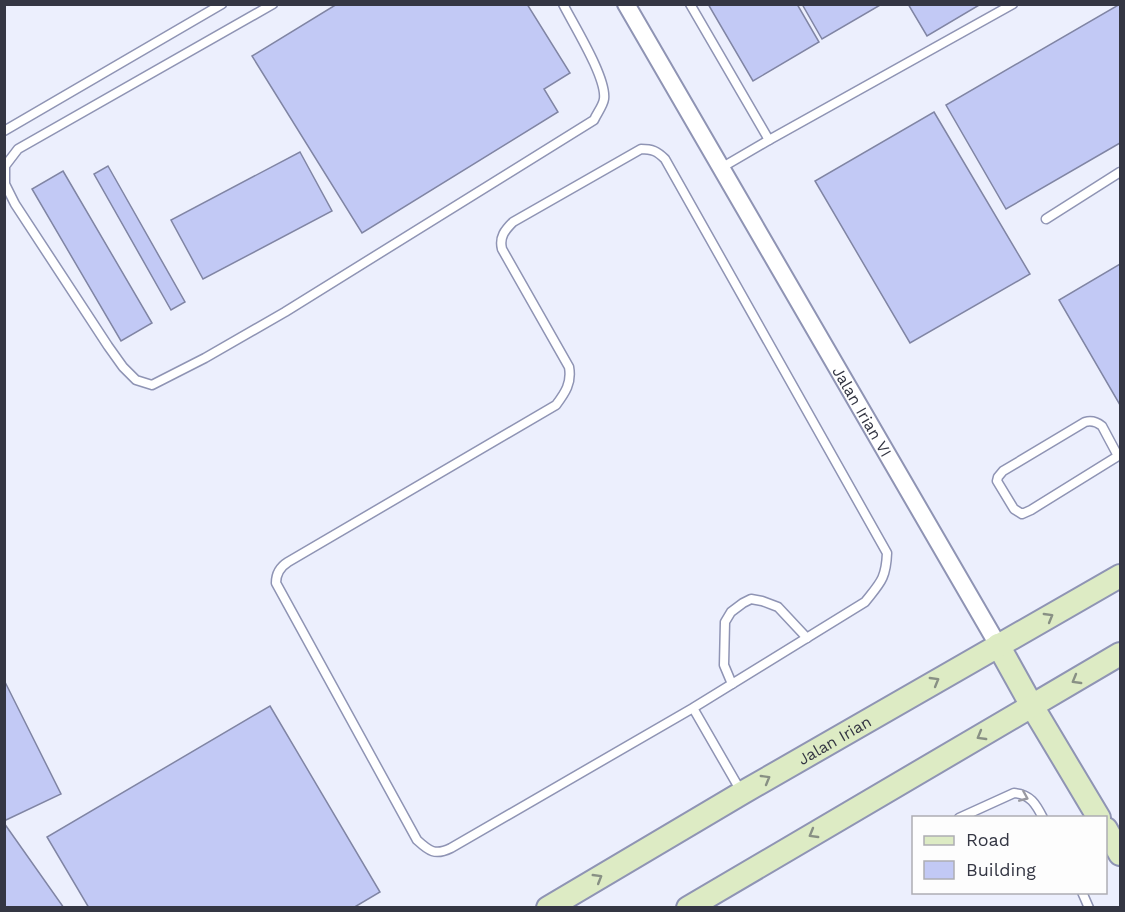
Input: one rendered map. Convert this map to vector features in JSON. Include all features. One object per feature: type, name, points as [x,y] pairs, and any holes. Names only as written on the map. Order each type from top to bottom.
[{"type":"street","name":"Jalan Irian VI","points":[[626,4],[1098,816]]},
{"type":"street","name":"Jalan Irian","points":[[548,908],[742,793],[1120,576]]},
{"type":"street","points":[[688,908],[1120,654]]},
{"type":"street","points":[[1107,831],[1120,854]]},
{"type":"lane","points":[[4,131],[222,4]]},
{"type":"lane","points":[[273,4],[26,144],[18,149],[5,166],[5,184],[15,204],[108,346],[136,380],[152,385],[241,338],[594,120],[604,98],[601,77],[563,4]]},
{"type":"lane","points":[[690,4],[769,140]]},
{"type":"lane","points":[[721,168],[1013,4]]},
{"type":"lane","points":[[641,149],[658,152],[665,159],[886,553],[886,568],[881,581],[865,602],[732,684],[451,848],[443,852],[436,852],[424,846],[413,834],[276,583],[279,570],[288,562],[556,405],[569,385],[571,376],[569,367],[500,242],[503,234],[513,222],[641,149]]},
{"type":"lane","points":[[1046,219],[1120,172]]},
{"type":"lane","points":[[1089,421],[1102,426],[1119,456],[1028,513],[1022,514],[1014,509],[998,483],[998,477],[1003,471],[1089,421]]},
{"type":"lane","points":[[732,684],[724,664],[726,622],[731,612],[743,603],[752,599],[778,608],[807,638]]},
{"type":"lane","points":[[693,708],[742,793]]},
{"type":"lane","points":[[963,816],[1014,793],[1021,793],[1035,802],[1042,816]]},
{"type":"lane","points":[[1083,894],[1089,908]]},
{"type":"building","points":[[337,4],[527,4],[570,73],[544,89],[558,112],[362,233],[252,56]]},
{"type":"building","points":[[708,4],[797,4],[819,42],[753,81]]},
{"type":"building","points":[[802,4],[882,4],[822,39]]},
{"type":"building","points":[[908,4],[981,4],[927,36]]},
{"type":"building","points":[[1120,4],[1120,143],[1006,209],[946,105]]},
{"type":"building","points":[[934,112],[1030,274],[910,343],[815,181]]},
{"type":"building","points":[[300,152],[332,211],[203,279],[171,220]]},
{"type":"building","points":[[108,166],[185,302],[171,310],[94,174]]},
{"type":"building","points":[[63,171],[152,323],[121,341],[32,189]]},
{"type":"building","points":[[1120,264],[1120,405],[1059,300]]},
{"type":"building","points":[[4,680],[61,794],[6,820],[4,817]]},
{"type":"building","points":[[270,706],[380,892],[353,908],[89,908],[47,837]]},
{"type":"building","points":[[4,823],[64,908],[4,908]]}]
